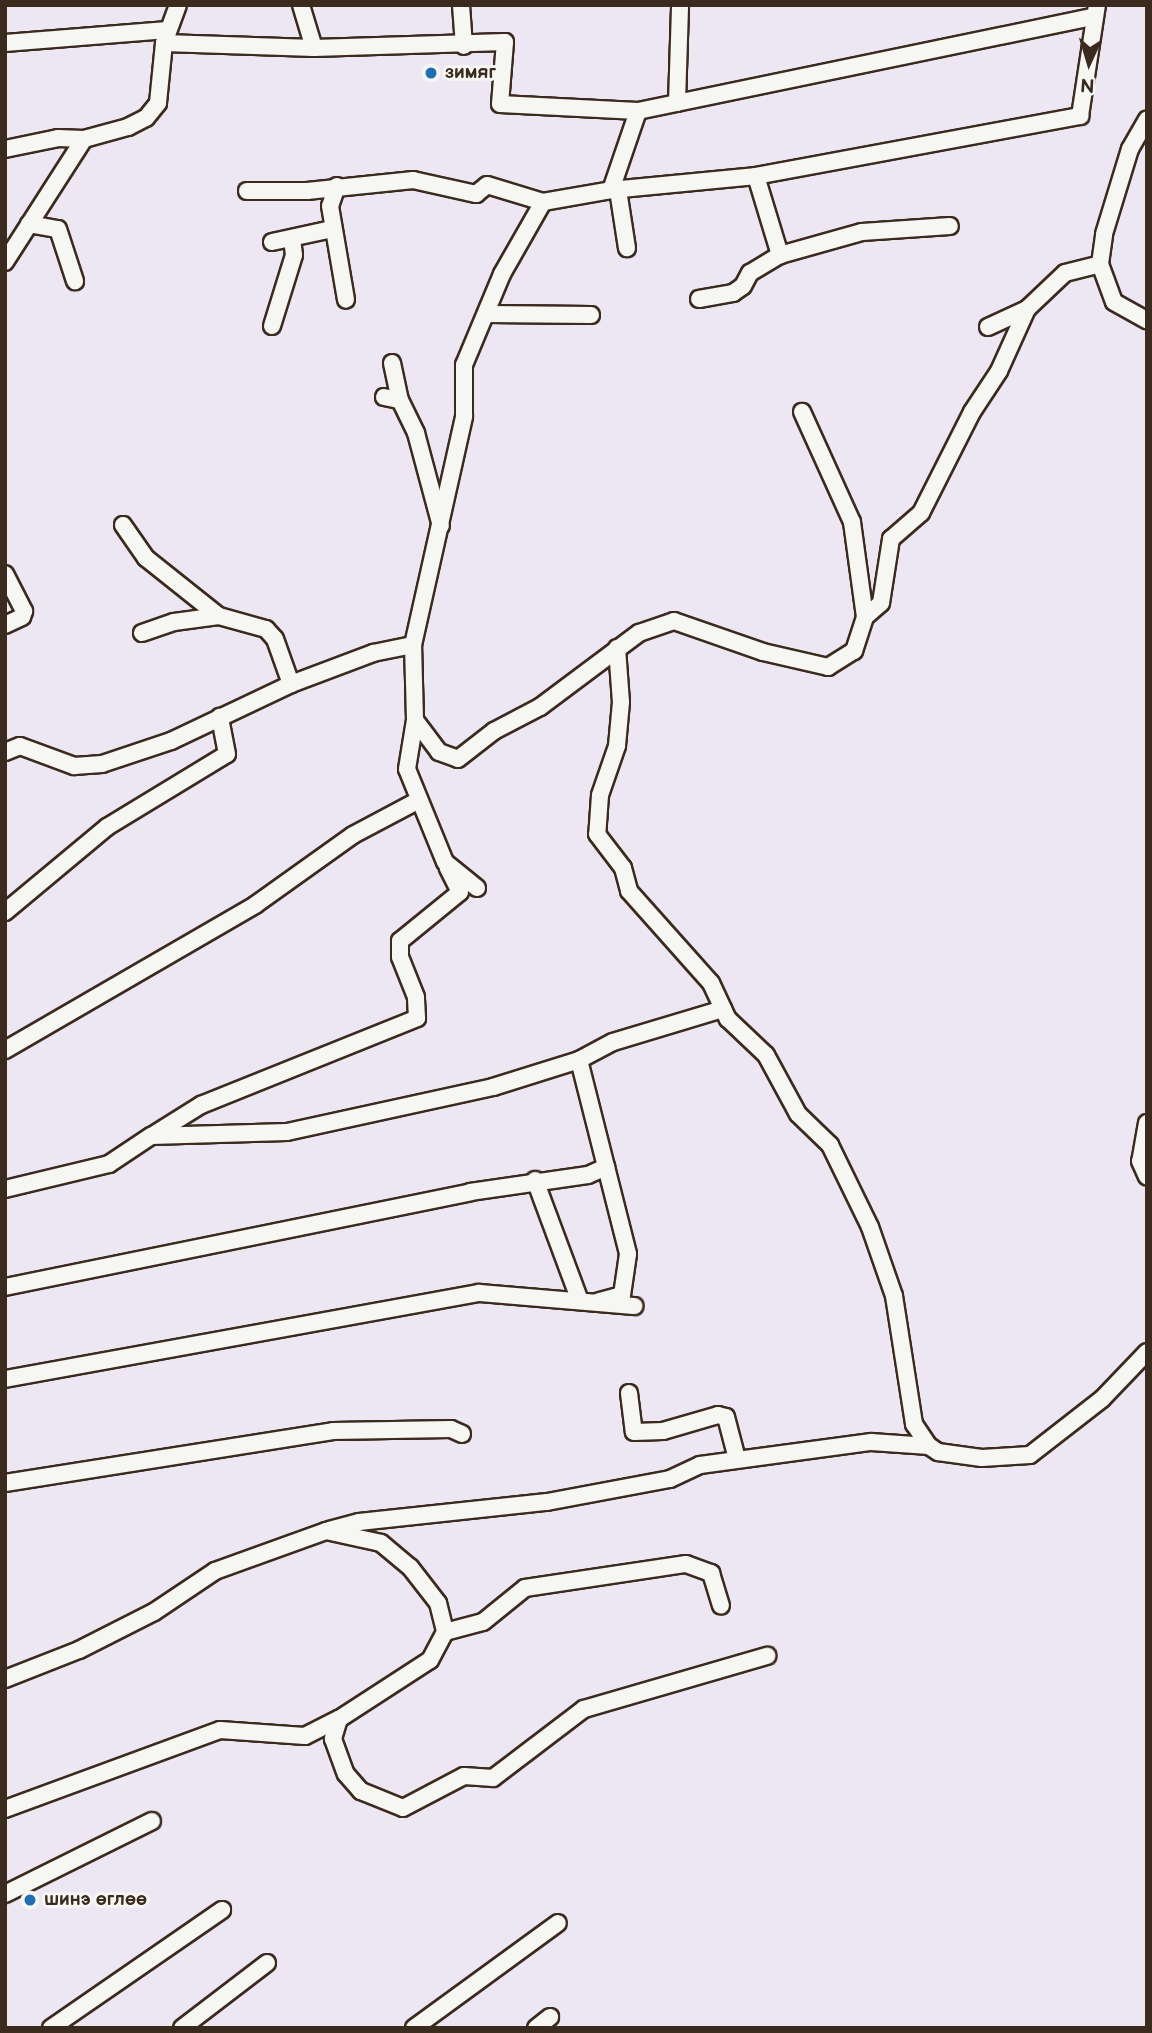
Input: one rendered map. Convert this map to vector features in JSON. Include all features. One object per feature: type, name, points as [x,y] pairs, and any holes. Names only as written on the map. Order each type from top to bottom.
[{"type":"street","points":[[5,149],[58,138],[84,139],[146,118],[158,103],[165,36],[178,5]]},
{"type":"street","points":[[301,5],[314,48]]},
{"type":"street","points":[[461,5],[464,46]]},
{"type":"street","points":[[677,103],[680,5]]},
{"type":"street","points":[[5,43],[165,36],[314,48],[464,46],[505,42],[500,104],[638,111],[1094,11],[1080,116],[755,176],[615,190],[543,202],[487,185],[475,194],[413,180],[247,191]]},
{"type":"street","points":[[627,248],[615,190],[638,111]]},
{"type":"street","points":[[1147,120],[1129,149],[1104,234],[1100,264],[1114,302],[1147,320]]},
{"type":"street","points":[[5,262],[84,139]]},
{"type":"street","points":[[755,176],[780,255]]},
{"type":"street","points":[[337,187],[330,206],[346,300]]},
{"type":"street","points":[[5,1189],[109,1164],[201,1105],[417,1018],[416,997],[400,957],[400,941],[460,892],[407,769],[415,720],[413,645],[464,416],[464,365],[488,314],[502,274],[543,202]]},
{"type":"street","points":[[29,224],[58,229],[75,281]]},
{"type":"street","points":[[699,299],[733,293],[743,286],[750,273],[780,255],[862,232],[950,226]]},
{"type":"street","points":[[272,242],[332,229]]},
{"type":"street","points":[[272,326],[294,255],[292,239]]},
{"type":"street","points":[[988,327],[1027,309],[1065,273],[1100,264]]},
{"type":"street","points":[[865,617],[881,603],[891,539],[921,513],[972,412],[999,371],[1027,309]]},
{"type":"street","points":[[488,314],[591,315]]},
{"type":"street","points":[[391,363],[392,399],[415,433],[441,528]]},
{"type":"street","points":[[415,720],[439,752],[458,759],[494,731],[540,707],[639,633],[674,621],[763,652],[828,667],[854,650],[865,617],[852,522],[802,412]]},
{"type":"street","points":[[123,525],[146,558],[219,616],[266,629],[275,639],[291,684]]},
{"type":"street","points":[[5,575],[24,611],[22,617],[5,625]]},
{"type":"street","points":[[142,634],[174,622],[219,616]]},
{"type":"street","points":[[5,752],[20,746],[74,766],[102,764],[171,741],[291,684],[373,653],[413,645]]},
{"type":"street","points":[[617,649],[621,702],[617,746],[600,795],[597,834],[623,868],[629,891],[711,983],[723,1009],[766,1055],[798,1114],[830,1145],[855,1194],[894,1296],[914,1424],[929,1446],[938,1452],[982,1458],[1030,1455],[1102,1399],[1144,1352]]},
{"type":"street","points":[[5,912],[107,827],[227,754],[220,717]]},
{"type":"street","points":[[5,1050],[255,905],[353,835],[419,800]]},
{"type":"street","points":[[445,862],[477,888]]},
{"type":"street","points":[[151,1136],[287,1132],[494,1087],[579,1060],[613,1042],[723,1009]]},
{"type":"street","points":[[579,1060],[628,1254],[626,1283],[622,1295],[598,1301]]},
{"type":"street","points":[[1147,1123],[1140,1161],[1147,1177]]},
{"type":"street","points":[[5,1287],[535,1180],[588,1175],[606,1167]]},
{"type":"street","points":[[535,1180],[579,1298]]},
{"type":"street","points":[[5,1379],[479,1293],[579,1298],[635,1306]]},
{"type":"street","points":[[629,1393],[635,1432],[663,1431],[718,1415],[726,1417],[737,1459]]},
{"type":"street","points":[[5,1483],[333,1431],[439,1429],[462,1434]]},
{"type":"street","points":[[5,1679],[154,1612],[215,1571],[326,1531],[359,1522],[547,1502],[670,1479],[700,1465],[737,1459],[870,1442],[929,1446]]},
{"type":"street","points":[[5,1809],[220,1730],[305,1736],[339,1719],[430,1660],[445,1632],[438,1603],[410,1567],[381,1543],[326,1531]]},
{"type":"street","points":[[445,1632],[483,1622],[525,1588],[687,1564],[711,1573],[721,1605]]},
{"type":"street","points":[[339,1719],[333,1739],[346,1774],[360,1791],[403,1808],[464,1776],[492,1778],[584,1709],[767,1657]]},
{"type":"street","points":[[5,1894],[152,1821]]},
{"type":"street","points":[[51,2028],[222,1910]]},
{"type":"street","points":[[414,2028],[558,1923]]},
{"type":"street","points":[[182,2028],[267,1963]]},
{"type":"street","points":[[536,2028],[551,2017]]},
{"type":"place","name":"зимяг","points":[[431,73]]},
{"type":"place","name":"шинэ өглөө","points":[[30,1900]]}]
